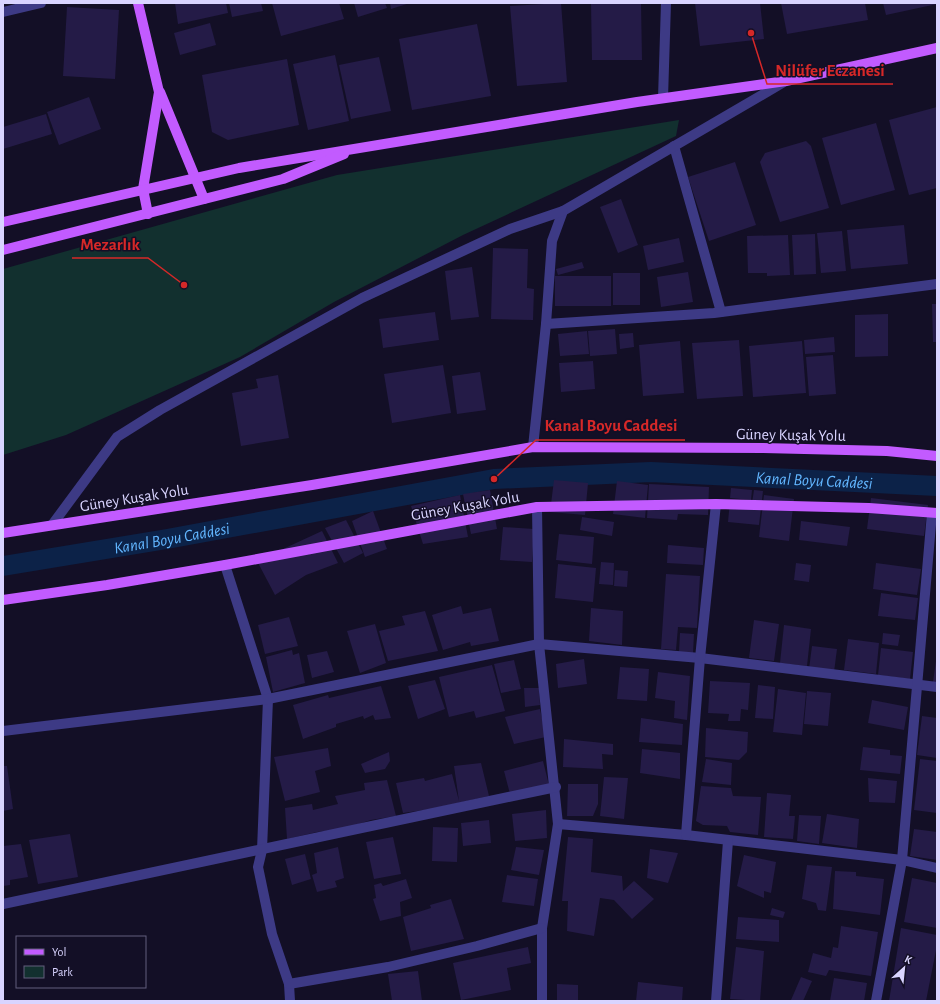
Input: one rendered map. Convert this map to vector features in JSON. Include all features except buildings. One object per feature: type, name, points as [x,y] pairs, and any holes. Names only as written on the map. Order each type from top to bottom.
[{"type":"main road","points":[[138,3],[160,92],[204,199]]},
{"type":"main road","points":[[3,222],[239,168],[663,98],[786,81],[937,48]]},
{"type":"main road","points":[[148,214],[143,190],[160,92]]},
{"type":"main road","points":[[3,250],[283,179],[360,148]]},
{"type":"main road","name":"Güney Kuşak Yolu","points":[[3,533],[312,485],[533,447],[763,448],[888,451],[937,456]]},
{"type":"main road","name":"Güney Kuşak Yolu","points":[[3,600],[107,585],[225,565],[537,507],[716,504],[869,508],[935,513]]},
{"type":"street","points":[[3,12],[41,3]]},
{"type":"street","points":[[663,98],[666,3]]},
{"type":"street","points":[[52,525],[118,437],[160,410],[362,298],[510,229],[563,211],[786,81]]},
{"type":"street","points":[[674,146],[722,312]]},
{"type":"street","points":[[533,447],[546,324],[552,241],[563,211]]},
{"type":"street","points":[[546,324],[722,312],[937,284]]},
{"type":"street","points":[[686,834],[700,658],[716,504]]},
{"type":"street","points":[[537,507],[539,644],[556,787],[558,824],[542,928],[542,1001]]},
{"type":"street","points":[[876,1001],[902,860],[917,684],[935,513]]},
{"type":"street","points":[[225,565],[268,699],[262,850],[258,867],[272,934],[289,984],[290,1001]]},
{"type":"street","points":[[3,731],[268,699],[539,644],[700,658],[937,687]]},
{"type":"street","points":[[3,904],[556,787]]},
{"type":"street","points":[[558,824],[686,834],[728,841],[902,860],[937,868]]},
{"type":"street","points":[[716,1001],[728,841]]},
{"type":"street","points":[[289,984],[388,967],[477,946],[542,928]]},
{"type":"green space","points":[[679,120],[676,136],[463,235],[334,302],[240,357],[66,435],[3,455],[3,269],[337,175]]},
{"type":"waterway","name":"Kanal Boyu Caddesi","points":[[3,566],[167,539],[494,479],[651,472],[937,486]]},
{"type":"place","name":"Nilüfer Eczanesi","points":[[751,33]]},
{"type":"place","name":"Mezarlık","points":[[184,285]]},
{"type":"place","name":"Kanal Boyu Caddesi","points":[[494,479]]}]
